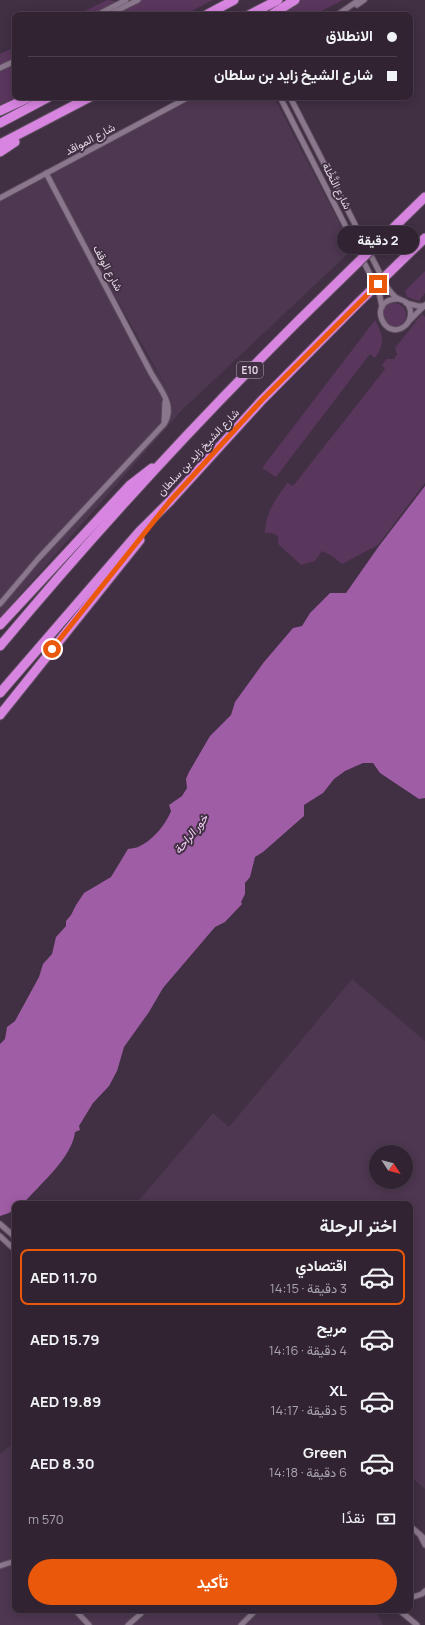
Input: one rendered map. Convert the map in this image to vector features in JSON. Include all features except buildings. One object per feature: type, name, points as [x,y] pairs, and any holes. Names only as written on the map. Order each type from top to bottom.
[{"type":"highway","points":[[212,12],[234,0]]},
{"type":"highway","points":[[255,12],[278,0]]},
{"type":"highway","points":[[276,12],[295,0]]},
{"type":"highway","points":[[0,111],[24,100]]},
{"type":"highway","points":[[0,123],[43,100]]},
{"type":"highway","points":[[0,144],[84,100]]},
{"type":"highway","points":[[0,152],[41,123]]},
{"type":"highway","name":"شارع الشيخ زايد بن سلطان","points":[[0,646],[34,605],[161,463],[298,321],[425,197]]},
{"type":"highway","name":"شارع الشيخ زايد بن سلطان","points":[[0,693],[139,532],[170,501],[262,400],[425,238]]},
{"type":"highway","points":[[0,625],[130,485],[161,463]]},
{"type":"highway","points":[[0,715],[170,501]]},
{"type":"street","points":[[103,12],[126,0]]},
{"type":"street","points":[[114,12],[138,0]]},
{"type":"street","points":[[341,12],[359,0]]},
{"type":"street","points":[[347,12],[364,0]]},
{"type":"street","points":[[0,68],[12,62]]},
{"type":"street","name":"شارع المواقد","points":[[0,198],[183,100]]},
{"type":"street","name":"شارع النَّخْلة","points":[[282,100],[379,292],[382,307]]},
{"type":"street","name":"شارع النَّخْلة","points":[[292,100],[387,287],[398,299]]},
{"type":"street","name":"شارع الوقف","points":[[0,604],[38,559],[164,424],[166,407],[165,397],[46,173]]},
{"type":"street","points":[[398,299],[411,305],[425,306],[401,328],[396,329],[386,326],[381,318],[382,307],[388,300],[398,299]]},
{"type":"street","points":[[405,302],[410,311],[409,321]]},
{"type":"street","points":[[0,1224],[12,1234]]},
{"type":"street","points":[[1,1238],[12,1247]]},
{"type":"street","points":[[413,1529],[425,1539]]},
{"type":"street","points":[[420,1535],[425,1545]]},
{"type":"street","points":[[0,1566],[12,1562]]},
{"type":"street","points":[[413,1597],[422,1594],[425,1591]]},
{"type":"street","points":[[78,1613],[89,1625]]},
{"type":"street","points":[[128,1625],[142,1613]]},
{"type":"street","points":[[241,1625],[253,1613]]},
{"type":"street","points":[[403,1613],[417,1625]]},
{"type":"shaded area","points":[[107,0],[115,1],[114,5],[100,12],[83,12]]},
{"type":"shaded area","points":[[138,0],[213,0],[190,12],[116,12]]},
{"type":"shaded area","points":[[301,0],[343,0],[320,12],[281,12]]},
{"type":"shaded area","points":[[12,48],[12,59],[0,65],[0,54]]},
{"type":"shaded area","points":[[12,66],[12,99],[0,105],[0,72]]},
{"type":"shaded area","points":[[182,100],[276,100],[353,249],[180,412],[0,618],[0,198]],"holes":[[[58,195],[170,394],[115,303]]]},
{"type":"shaded area","points":[[425,271],[425,293],[419,301],[407,297],[405,291]]},
{"type":"shaded area","points":[[394,303],[399,304],[405,310],[405,320],[399,326],[394,327],[389,326],[383,320],[382,315],[383,310],[389,304]]},
{"type":"shaded area","points":[[422,314],[425,317],[425,483],[378,545],[342,564],[332,556],[322,551],[315,561],[301,565],[278,544],[278,536],[271,533],[265,533],[265,526],[272,506],[287,483],[293,486],[385,369],[382,365],[387,359],[394,359],[397,354],[395,348]]},
{"type":"shaded area","points":[[375,320],[380,330],[382,343],[381,348],[375,358],[370,354],[276,477],[262,468]]},
{"type":"shaded area","points":[[352,979],[425,1041],[425,1489],[413,1479],[413,1201],[139,1201],[213,1113],[229,1127]]},
{"type":"shaded area","points":[[12,1444],[12,1613],[377,1613],[383,1625],[0,1625],[0,1454]]},
{"type":"water","name":"خور الراحة","points":[[425,486],[425,798],[419,799],[380,773],[373,763],[363,763],[345,771],[334,779],[323,793],[304,805],[304,816],[263,852],[255,857],[250,877],[245,883],[245,894],[241,902],[242,904],[225,922],[215,927],[163,988],[149,1012],[124,1047],[117,1071],[109,1086],[93,1103],[79,1126],[80,1130],[75,1132],[73,1142],[68,1152],[54,1171],[26,1201],[12,1201],[12,1211],[0,1216],[0,1044],[5,1039],[7,1027],[15,1021],[39,977],[43,964],[52,954],[56,937],[66,926],[66,921],[84,893],[111,877],[128,849],[137,847],[150,840],[162,826],[171,811],[169,805],[182,796],[187,788],[186,779],[189,772],[210,736],[231,715],[235,702],[264,662],[293,628],[302,626],[310,613],[330,593],[346,593],[379,546]]},
{"type":"route","points":[[52,649],[170,501],[262,400],[378,284]]}]
